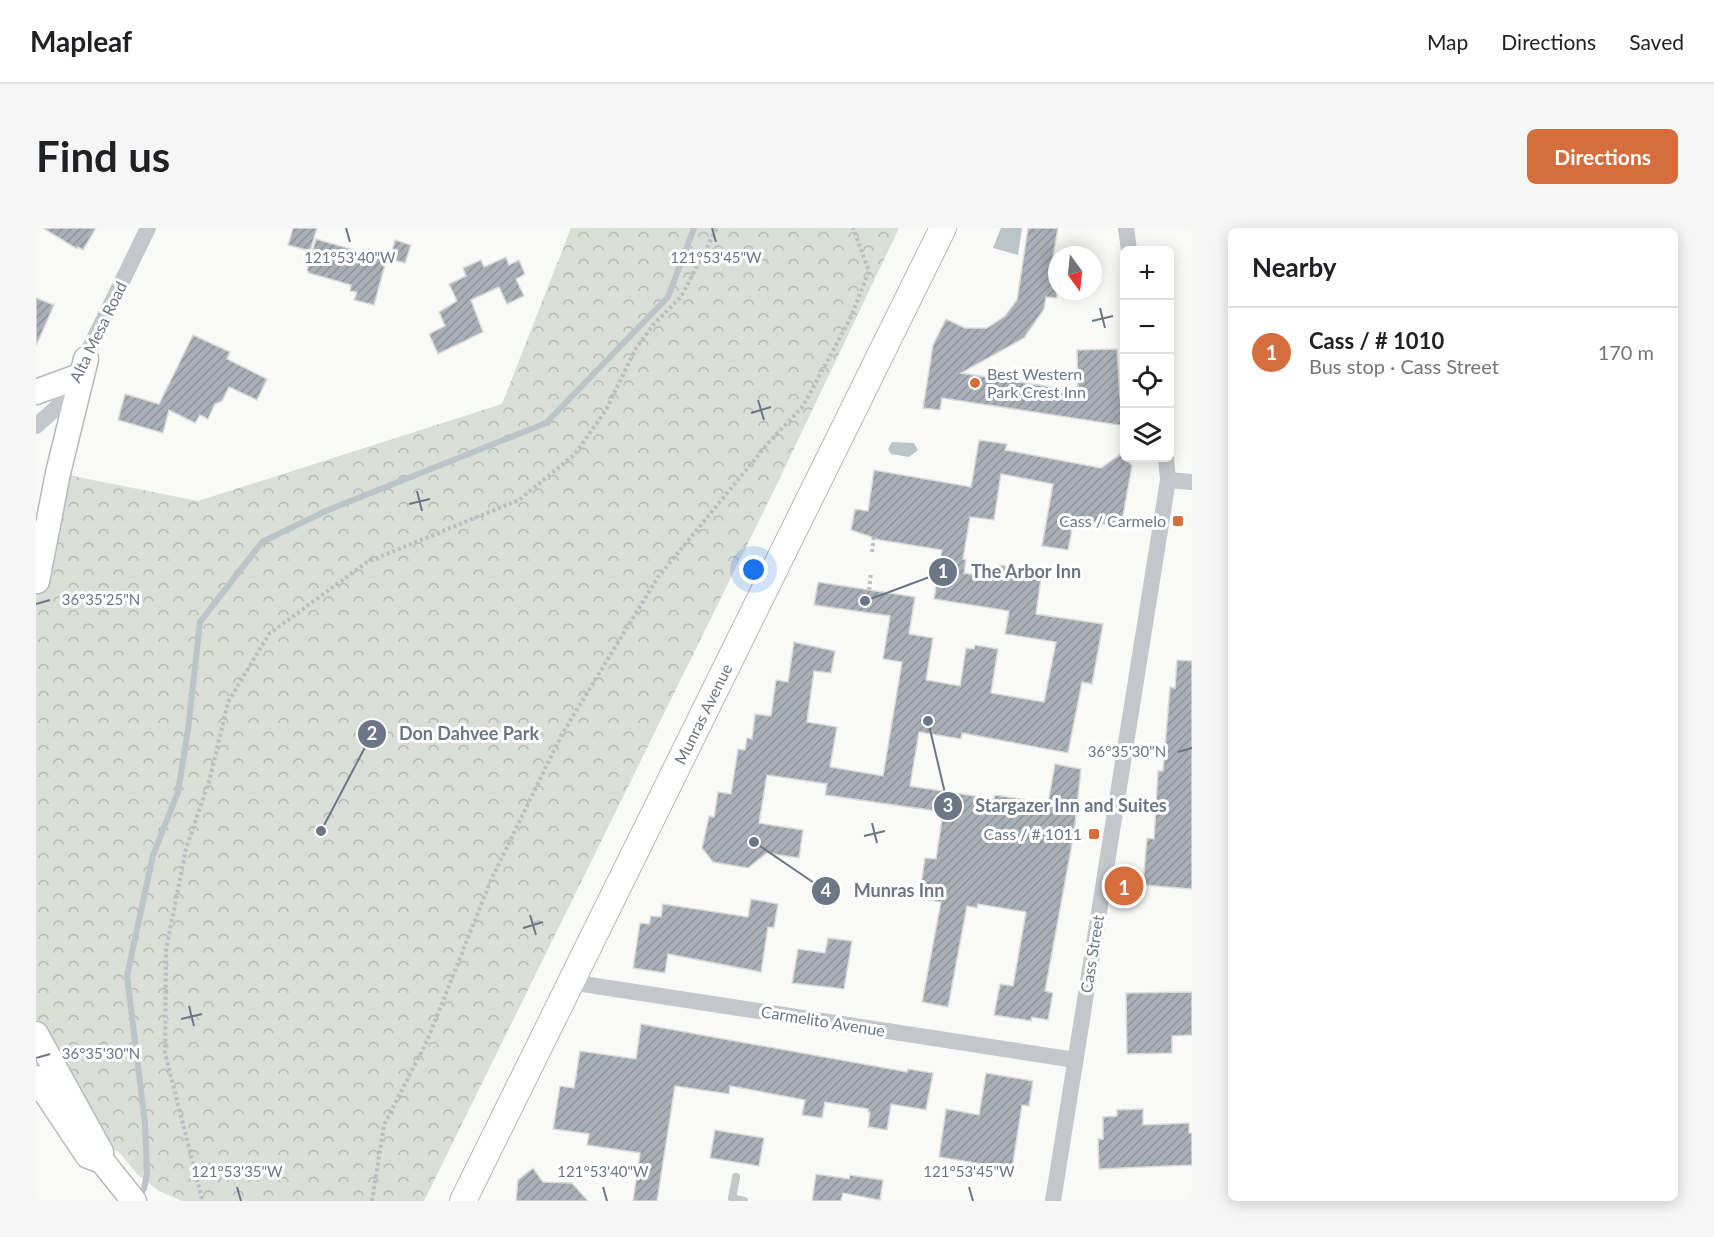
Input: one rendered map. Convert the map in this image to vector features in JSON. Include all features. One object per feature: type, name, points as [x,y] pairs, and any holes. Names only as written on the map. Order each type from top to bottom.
[{"type":"main road","name":"Munras Avenue","points":[[463,1201],[943,228]]},
{"type":"street","name":"Alta Mesa Road","points":[[36,426],[64,401],[148,228]]},
{"type":"street","points":[[1126,228],[1128,246]]},
{"type":"street","points":[[36,392],[82,368]]},
{"type":"street","points":[[36,585],[82,368]]},
{"type":"street","name":"Cass Street","points":[[1053,1201],[1168,480],[1166,462]]},
{"type":"street","points":[[1168,480],[1192,482]]},
{"type":"street","name":"Carmelito Avenue","points":[[570,982],[1075,1060]]},
{"type":"street","points":[[36,1034],[45,1074],[101,1148],[102,1161],[134,1201]]},
{"type":"street","points":[[36,1055],[45,1066],[45,1074]]},
{"type":"lane","points":[[736,1177],[732,1198],[744,1201]]},
{"type":"path","points":[[202,1200],[165,1053],[166,950],[186,849],[210,778],[228,702],[270,634],[367,562],[519,500],[575,454],[606,410],[636,348],[654,324],[681,297],[717,228]]},
{"type":"path","points":[[372,1201],[384,1125],[427,1041],[491,880],[545,766],[562,734],[658,577],[770,441],[803,406],[820,378],[850,319],[869,271],[853,228]]},
{"type":"path","points":[[872,552],[874,537]]},
{"type":"path","points":[[869,590],[871,573]]},
{"type":"green space","points":[[571,228],[899,228],[778,482],[424,1201],[182,1201],[159,1191],[137,1174],[119,1152],[89,1141],[36,1061],[36,601],[37,581],[58,473],[198,501],[502,404]]},
{"type":"shaded area","points":[[1001,228],[1022,228],[1018,255],[993,248]]},
{"type":"shaded area","points":[[892,442],[914,443],[918,450],[909,457],[891,454],[888,449]]},
{"type":"building","points":[[43,228],[96,228],[83,250],[78,247],[77,249]]},
{"type":"building","points":[[293,228],[317,228],[310,251],[288,245]]},
{"type":"building","points":[[1028,228],[1058,228],[1055,246],[1048,246],[1048,297],[1046,297],[1044,309],[1024,338],[961,373],[1078,391],[1077,350],[1117,349],[1120,425],[942,398],[940,410],[923,408],[933,345],[946,319],[965,328],[987,328],[1005,316],[1017,300]]},
{"type":"building","points":[[316,239],[368,254],[369,249],[388,254],[374,305],[354,300],[357,292],[350,291],[351,285],[309,273],[307,270]]},
{"type":"building","points":[[395,240],[411,245],[405,263],[390,259]]},
{"type":"building","points":[[506,257],[509,265],[519,260],[525,274],[516,279],[524,296],[507,304],[499,287],[471,300],[483,332],[438,354],[429,334],[445,326],[439,312],[457,301],[449,284],[466,276],[463,268],[481,260],[484,267]]},
{"type":"building","points":[[36,298],[54,305],[36,346]]},
{"type":"building","points":[[193,335],[230,352],[227,359],[267,379],[257,400],[229,387],[222,401],[215,404],[208,419],[200,415],[195,423],[169,410],[163,433],[118,420],[125,394],[159,404]]},
{"type":"building","points":[[979,440],[1007,444],[1005,450],[1101,468],[1120,454],[1120,462],[1129,462],[1132,466],[1121,527],[1074,519],[1068,550],[1042,546],[1053,484],[1001,474],[994,520],[970,517],[963,559],[966,560],[964,573],[997,578],[999,565],[1042,571],[1036,614],[1103,624],[1092,684],[1082,682],[1068,753],[962,733],[961,739],[919,732],[910,786],[994,799],[995,795],[1048,803],[1055,764],[1081,769],[1074,833],[1045,991],[1053,993],[1048,1020],[1032,1017],[1031,1021],[994,1015],[1000,984],[1013,986],[1026,912],[978,904],[977,908],[967,906],[948,1007],[922,1002],[941,902],[919,898],[925,858],[936,859],[943,812],[825,795],[827,784],[767,775],[759,823],[803,830],[799,858],[767,853],[748,868],[713,862],[702,848],[709,816],[714,817],[718,792],[731,794],[738,749],[745,750],[747,738],[752,739],[755,714],[771,716],[776,680],[788,682],[794,642],[835,651],[831,673],[814,671],[807,722],[837,727],[830,767],[883,776],[902,662],[883,659],[890,616],[814,605],[818,582],[915,597],[909,634],[933,638],[926,680],[960,686],[966,648],[974,649],[975,645],[998,649],[991,693],[1044,702],[1056,642],[1005,634],[1009,611],[934,599],[942,550],[880,540],[851,530],[855,509],[868,511],[874,470],[971,487]]},
{"type":"building","points":[[1177,660],[1192,661],[1192,889],[1143,885],[1147,838],[1154,839],[1158,771],[1163,771],[1170,687],[1175,688]]},
{"type":"building","points":[[751,899],[778,904],[774,928],[768,927],[761,972],[668,954],[665,973],[633,968],[640,923],[649,924],[651,916],[661,917],[663,904],[748,917]]},
{"type":"building","points":[[828,938],[852,941],[844,989],[792,983],[798,949],[825,953]]},
{"type":"building","points":[[1192,992],[1192,1035],[1172,1036],[1172,1053],[1127,1054],[1126,993]]},
{"type":"building","points":[[641,1024],[907,1072],[908,1069],[933,1073],[926,1110],[891,1104],[887,1130],[868,1127],[870,1112],[868,1109],[825,1102],[822,1118],[802,1115],[805,1100],[730,1086],[729,1094],[675,1086],[657,1201],[633,1201],[640,1153],[587,1145],[589,1134],[553,1129],[560,1086],[574,1088],[580,1051],[636,1059]]},
{"type":"building","points":[[986,1073],[1033,1081],[1029,1106],[1022,1105],[1012,1169],[939,1157],[946,1109],[979,1115]]},
{"type":"building","points":[[1143,1109],[1143,1125],[1189,1123],[1189,1133],[1192,1133],[1192,1165],[1099,1169],[1098,1139],[1103,1139],[1103,1117],[1117,1116],[1117,1110]]},
{"type":"building","points":[[715,1130],[764,1138],[759,1166],[710,1158]]},
{"type":"building","points":[[533,1168],[543,1182],[572,1183],[588,1201],[516,1201],[518,1180]]},
{"type":"building","points":[[816,1174],[849,1179],[850,1175],[883,1180],[880,1200],[843,1193],[841,1201],[812,1201]]},
{"type":"waterway","points":[[144,1189],[147,1173],[145,1123],[127,976],[153,855],[178,792],[188,730],[200,622],[262,542],[328,510],[546,423],[668,297],[694,228]]},
{"type":"place","name":"Best Western Park Crest Inn","points":[[975,383]]},
{"type":"place","name":"Cass / Carmelo","points":[[1178,521]]},
{"type":"place","name":"The Arbor Inn","points":[[865,601]]},
{"type":"place","name":"Stargazer Inn and Suites","points":[[928,721]]},
{"type":"place","name":"Don Dahvee Park","points":[[321,831]]},
{"type":"place","name":"Cass / # 1011","points":[[1094,834]]},
{"type":"place","name":"Munras Inn","points":[[754,842]]},
{"type":"place","name":"Cass / # 1010","points":[[1124,886]]}]
